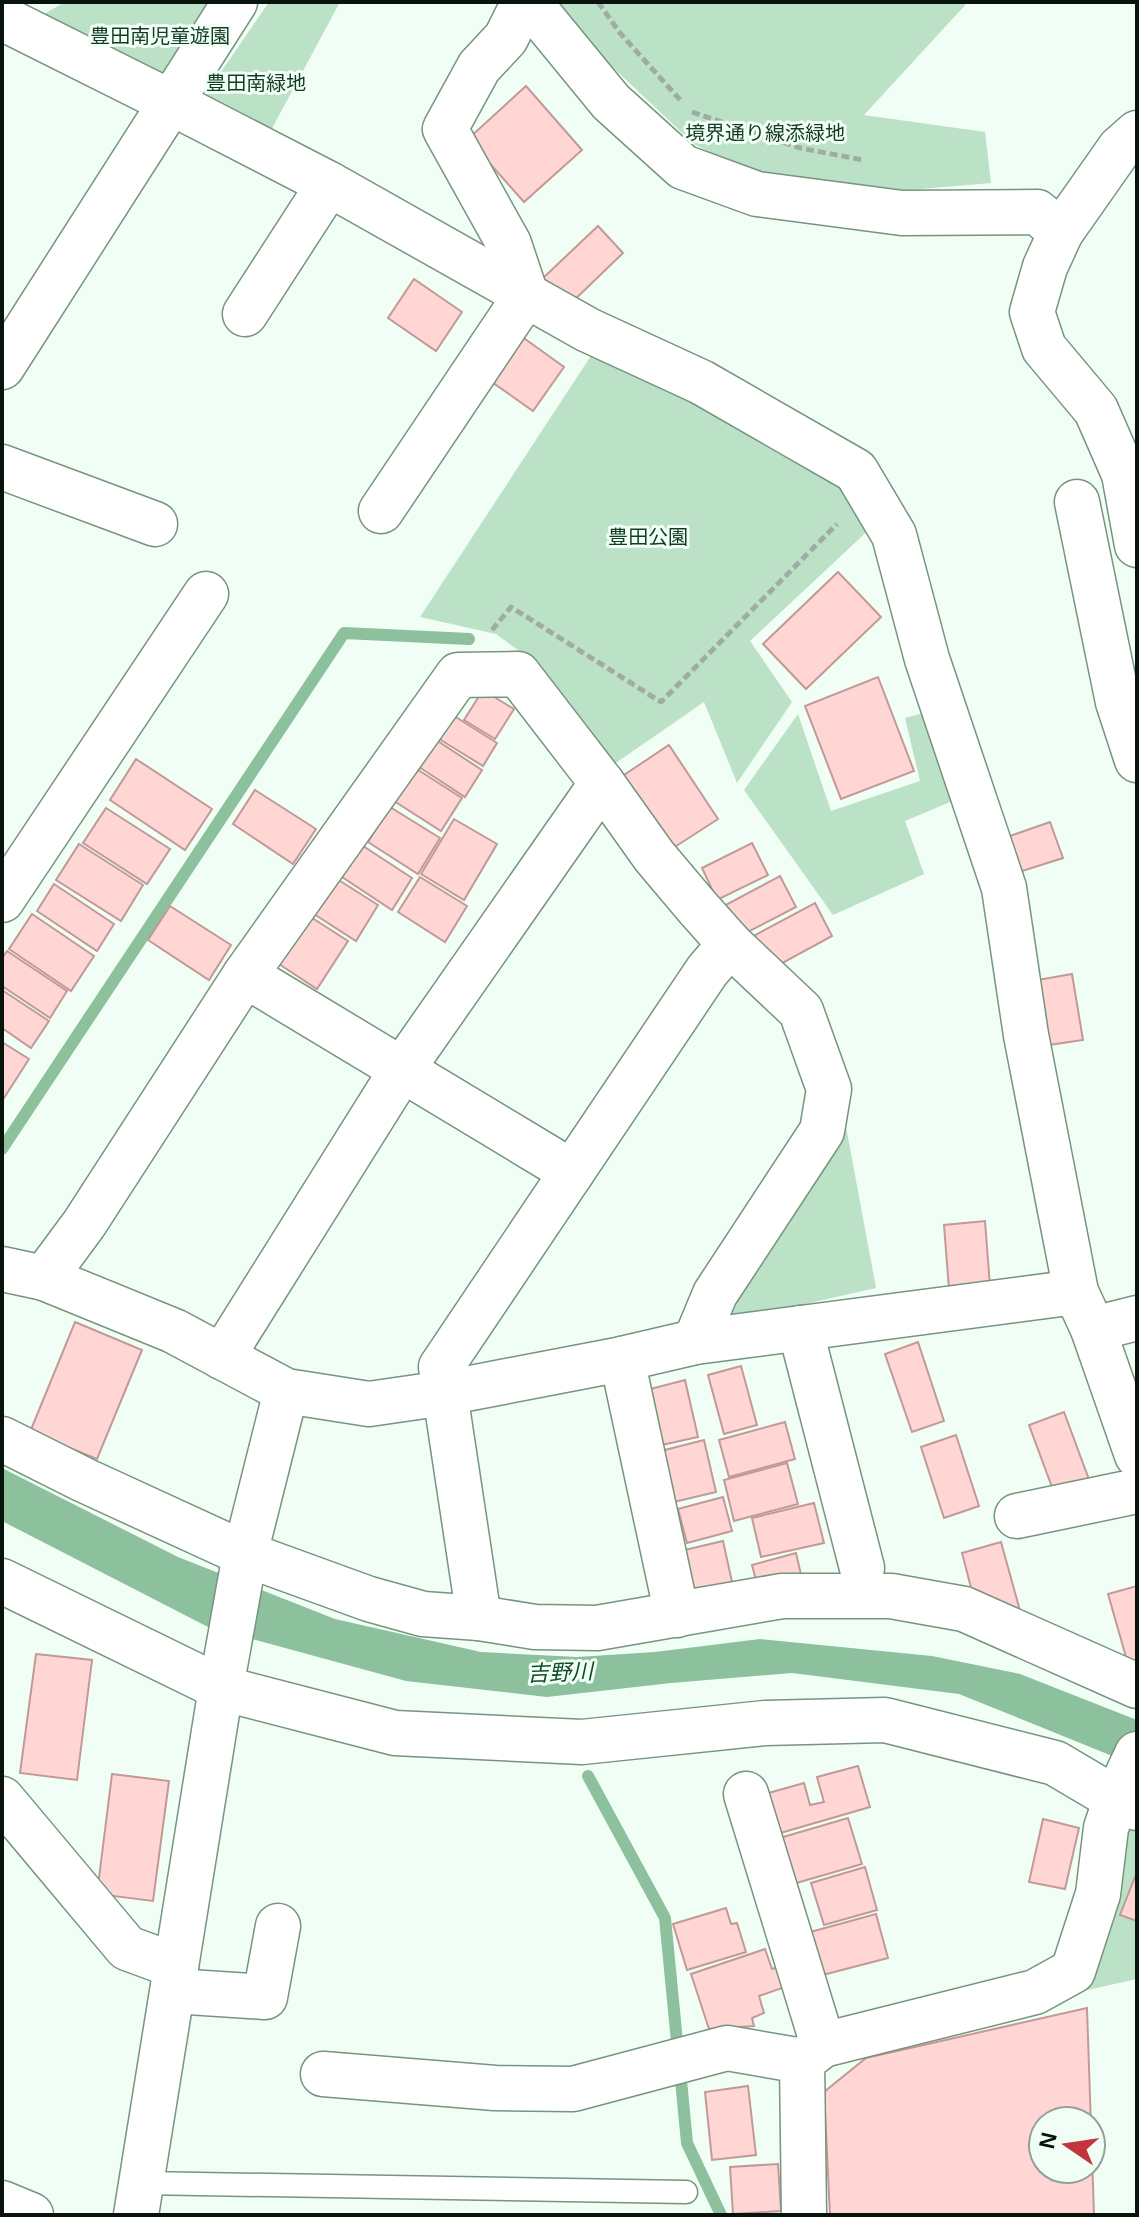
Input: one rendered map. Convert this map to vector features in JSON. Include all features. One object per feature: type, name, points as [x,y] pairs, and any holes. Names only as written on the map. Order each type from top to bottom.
[{"type":"street","points":[[2,367],[235,2]]},
{"type":"street","points":[[526,295],[509,244],[445,129],[479,67],[506,38],[527,2],[611,102],[683,167],[757,194],[902,213],[1037,212],[1061,232]]},
{"type":"street","points":[[2,18],[329,184],[588,330],[701,382],[856,471],[894,535],[927,659],[1004,888],[1026,1035],[1085,1310],[1137,1455]]},
{"type":"street","points":[[1137,133],[1120,148],[1061,232],[1045,267],[1032,312],[1044,348],[1096,410],[1124,474],[1137,545]]},
{"type":"street","points":[[245,314],[329,184]]},
{"type":"street","points":[[381,511],[526,295]]},
{"type":"street","points":[[2,467],[155,524]]},
{"type":"street","points":[[1077,502],[1118,702],[1137,760]]},
{"type":"street","points":[[2,900],[206,594]]},
{"type":"street","points":[[44,1278],[84,1224],[245,975],[458,675],[518,674],[654,856],[730,944],[801,1011],[829,1089],[822,1131],[715,1294],[695,1342]]},
{"type":"street","points":[[222,1357],[403,1068],[602,783]]},
{"type":"street","points":[[479,1618],[441,1367],[707,971],[730,944]]},
{"type":"street","points":[[245,975],[572,1172]]},
{"type":"street","points":[[2,1269],[44,1278],[174,1331],[286,1391],[369,1404],[445,1393],[695,1342],[800,1328],[1085,1310],[1137,1318]]},
{"type":"street","points":[[800,1328],[862,1568]]},
{"type":"street","points":[[622,1359],[677,1615]]},
{"type":"street","points":[[139,2199],[224,1673],[244,1564],[286,1391]]},
{"type":"street","points":[[2,1439],[244,1564],[423,1614],[479,1618],[535,1627],[597,1628],[782,1596],[891,1596],[964,1609],[1137,1686]]},
{"type":"street","points":[[1017,1516],[1137,1491]]},
{"type":"street","points":[[2,1581],[224,1673],[395,1733],[582,1742],[765,1723],[885,1720],[1129,1783],[1106,1828],[1098,1894],[1073,1971],[1035,1992],[813,2053],[727,2048],[573,2089],[495,2088],[323,2074]]},
{"type":"street","points":[[746,1794],[813,2053],[804,2215]]},
{"type":"street","points":[[2,1799],[127,1948],[175,1978],[265,1997],[278,1926]]},
{"type":"street","points":[[2,2203],[31,2215]]},
{"type":"lane","points":[[139,2199],[686,2192]]},
{"type":"path","points":[[598,2],[620,33],[691,112],[800,148],[878,163]]},
{"type":"path","points":[[661,702],[869,492]]},
{"type":"green space","name":"豊田南児童遊園","points":[[65,2],[221,2],[172,82],[44,14]]},
{"type":"green space","name":"豊田南緑地","points":[[269,2],[340,2],[269,134],[203,98]]},
{"type":"green space","name":"境界通り線添緑地","points":[[555,2],[968,2],[864,115],[985,132],[991,183],[875,193],[743,170],[694,144],[606,61]]},
{"type":"green space","name":"豊田公園","points":[[600,342],[848,484],[874,525],[750,641],[792,702],[737,783],[704,702],[610,767],[534,662],[496,634],[420,617]]},
{"type":"green space","points":[[927,712],[955,800],[905,821],[924,874],[833,915],[744,790],[798,714],[831,811],[920,781],[905,718]]},
{"type":"green space","points":[[845,1121],[876,1288],[721,1323]]},
{"type":"green space","points":[[1122,1819],[1137,1827],[1137,1979],[1083,1991]]},
{"type":"water","name":"吉野川","points":[[2,1468],[178,1557],[335,1619],[481,1652],[577,1657],[655,1652],[760,1639],[932,1656],[1020,1674],[1137,1720],[1137,1766],[959,1694],[792,1673],[547,1697],[406,1681],[208,1627],[2,1521]]},
{"type":"building","points":[[526,86],[582,150],[524,202],[468,139]]},
{"type":"building","points":[[598,226],[623,253],[568,306],[542,279]]},
{"type":"building","points":[[414,279],[462,312],[436,351],[388,318]]},
{"type":"building","points":[[521,336],[564,367],[533,411],[489,380]]},
{"type":"building","points":[[838,572],[881,617],[806,689],[763,644]]},
{"type":"building","points":[[878,677],[914,771],[841,799],[805,706]]},
{"type":"building","points":[[483,690],[514,709],[495,739],[464,720]]},
{"type":"building","points":[[451,714],[497,743],[483,766],[436,737]]},
{"type":"building","points":[[433,738],[482,770],[465,797],[416,765]]},
{"type":"building","points":[[669,745],[718,819],[667,852],[618,779]]},
{"type":"building","points":[[136,759],[212,809],[185,850],[110,800]]},
{"type":"building","points":[[415,768],[462,798],[441,831],[394,801]]},
{"type":"building","points":[[255,790],[316,829],[293,864],[233,824]]},
{"type":"building","points":[[390,807],[440,838],[418,874],[368,842]]},
{"type":"building","points":[[106,808],[170,849],[147,884],[83,843]]},
{"type":"building","points":[[454,819],[497,844],[464,900],[421,874]]},
{"type":"building","points":[[1050,822],[1063,858],[1016,873],[1004,838]]},
{"type":"building","points":[[752,843],[768,875],[717,900],[702,868]]},
{"type":"building","points":[[79,844],[143,885],[121,921],[56,880]]},
{"type":"building","points":[[360,844],[412,878],[392,910],[339,875]]},
{"type":"building","points":[[780,876],[796,907],[736,938],[720,908]]},
{"type":"building","points":[[420,877],[467,906],[445,942],[398,912]]},
{"type":"building","points":[[337,879],[378,905],[356,941],[314,914]]},
{"type":"building","points":[[54,884],[114,924],[97,951],[37,911]]},
{"type":"building","points":[[815,903],[832,936],[766,972],[748,939]]},
{"type":"building","points":[[170,906],[231,945],[209,980],[148,940]]},
{"type":"building","points":[[32,914],[94,956],[71,991],[9,949]]},
{"type":"building","points":[[306,914],[348,941],[317,989],[276,962]]},
{"type":"building","points":[[7,951],[67,991],[50,1018],[2,986],[2,958]]},
{"type":"building","points":[[1072,974],[1083,1040],[1042,1046],[1032,981]]},
{"type":"building","points":[[2,990],[49,1021],[31,1048],[2,1028]]},
{"type":"building","points":[[2,1042],[29,1059],[2,1101]]},
{"type":"building","points":[[985,1221],[990,1286],[949,1289],[944,1225]]},
{"type":"building","points":[[75,1322],[142,1350],[97,1459],[30,1432]]},
{"type":"building","points":[[918,1342],[944,1421],[912,1432],[885,1354]]},
{"type":"building","points":[[741,1366],[757,1425],[724,1434],[708,1375]]},
{"type":"building","points":[[685,1380],[698,1437],[648,1448],[635,1393]]},
{"type":"building","points":[[1064,1412],[1091,1485],[1056,1498],[1029,1425]]},
{"type":"building","points":[[785,1422],[795,1459],[729,1477],[719,1440]]},
{"type":"building","points":[[956,1435],[979,1506],[944,1518],[921,1447]]},
{"type":"building","points":[[704,1440],[716,1492],[661,1505],[649,1454]]},
{"type":"building","points":[[787,1463],[798,1504],[734,1521],[724,1480]]},
{"type":"building","points":[[723,1497],[732,1531],[687,1543],[678,1509]]},
{"type":"building","points":[[814,1503],[824,1543],[761,1557],[752,1518]]},
{"type":"building","points":[[723,1541],[734,1591],[687,1602],[676,1552]]},
{"type":"building","points":[[1001,1542],[1022,1618],[975,1603],[962,1553]]},
{"type":"building","points":[[796,1553],[802,1579],[759,1592],[752,1565]]},
{"type":"building","points":[[1137,1586],[1137,1661],[1128,1664],[1108,1594]]},
{"type":"building","points":[[36,1654],[92,1660],[77,1780],[20,1773]]},
{"type":"building","points":[[858,1766],[870,1807],[777,1834],[765,1794],[804,1783],[810,1805],[824,1802],[817,1777]]},
{"type":"building","points":[[112,1774],[169,1781],[153,1901],[97,1894]]},
{"type":"building","points":[[848,1818],[862,1864],[786,1886],[773,1840]]},
{"type":"building","points":[[1043,1819],[1079,1828],[1065,1889],[1029,1882]]},
{"type":"building","points":[[865,1867],[877,1910],[824,1925],[811,1883]]},
{"type":"building","points":[[1137,1872],[1137,1921],[1120,1915]]},
{"type":"building","points":[[726,1908],[731,1924],[737,1923],[746,1952],[687,1970],[673,1924]]},
{"type":"building","points":[[876,1914],[888,1958],[815,1977],[803,1934]]},
{"type":"building","points":[[765,1949],[772,1969],[784,1965],[791,1985],[759,1996],[764,2013],[752,2018],[754,2026],[709,2029],[691,1974]]},
{"type":"building","points":[[1087,2008],[1090,2105],[1027,2105],[1027,2185],[1093,2185],[1094,2215],[830,2215],[824,2092],[866,2058]]},
{"type":"building","points":[[748,2086],[756,2155],[712,2160],[705,2092]]},
{"type":"building","points":[[778,2164],[781,2211],[733,2214],[730,2167]]},
{"type":"waterway","points":[[2,1149],[344,633],[469,639]]},
{"type":"waterway","points":[[588,1776],[665,1918],[678,2052]]},
{"type":"waterway","points":[[680,2070],[687,2143],[721,2215]]}]
